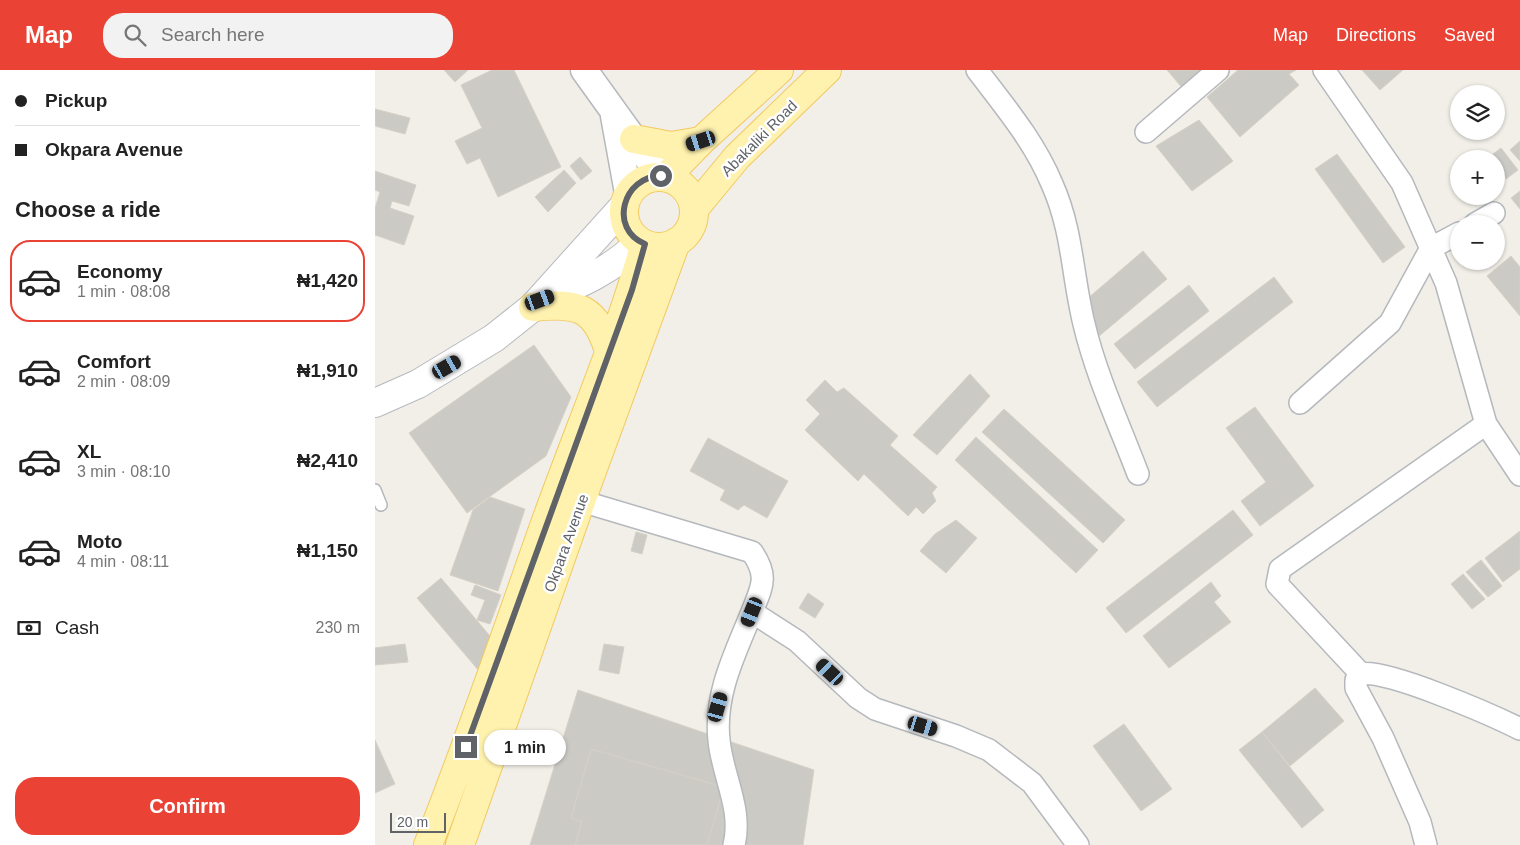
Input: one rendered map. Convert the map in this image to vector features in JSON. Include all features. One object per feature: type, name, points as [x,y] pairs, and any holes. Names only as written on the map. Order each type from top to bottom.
[{"type":"main road","points":[[537,304],[560,274],[642,181],[663,177],[779,70]]},
{"type":"main road","name":"Abakaliki Road","points":[[694,209],[737,158],[827,70]]},
{"type":"main road","points":[[634,139],[671,146],[701,141]]},
{"type":"main road","points":[[626,200],[624,219],[628,230],[643,243],[660,247],[677,242],[689,231],[694,209],[691,196],[683,186],[663,177]]},
{"type":"main road","name":"Okpara Avenue","points":[[428,845],[460,765],[544,570],[581,501],[677,242]]},
{"type":"main road","points":[[375,403],[418,384],[494,338],[537,304],[601,274],[643,243]]},
{"type":"main road","name":"Okpara Avenue","points":[[460,845],[643,243]]},
{"type":"main road","points":[[537,304],[562,304],[578,308],[597,324],[610,354]]},
{"type":"street","points":[[584,70],[663,177]]},
{"type":"street","points":[[977,70],[1033,145],[1053,185],[1069,232],[1083,321],[1090,350],[1138,474]]},
{"type":"street","points":[[1146,132],[1218,70]]},
{"type":"street","points":[[1324,70],[1402,183],[1446,283],[1486,424],[1520,474]]},
{"type":"street","points":[[613,110],[626,200]]},
{"type":"street","points":[[1300,403],[1390,323],[1431,248],[1450,238]]},
{"type":"street","points":[[1361,674],[1279,588],[1278,573],[1280,569],[1486,424]]},
{"type":"street","points":[[581,501],[752,552],[762,566],[762,584],[726,676],[718,707],[719,741],[736,815],[734,845]]},
{"type":"street","points":[[752,612],[797,641],[858,698],[875,709],[956,736],[989,750],[1032,784],[1078,845]]},
{"type":"street","points":[[1426,845],[1420,822],[1383,738],[1356,688],[1356,680],[1361,674],[1371,673],[1417,686],[1497,717],[1520,729]]},
{"type":"lane","points":[[375,490],[381,505]]},
{"type":"building","points":[[444,70],[468,70],[455,82]]},
{"type":"building","points":[[492,70],[514,70],[561,167],[498,197],[480,158],[467,164],[455,141],[482,128],[461,85]]},
{"type":"building","points":[[1167,70],[1211,70],[1185,91]]},
{"type":"building","points":[[1238,70],[1296,70],[1289,74],[1299,85],[1240,137],[1207,97]]},
{"type":"building","points":[[1362,70],[1403,70],[1380,90]]},
{"type":"building","points":[[375,109],[410,118],[405,134],[375,126]]},
{"type":"building","points":[[1199,120],[1233,161],[1192,191],[1156,146]]},
{"type":"building","points":[[1520,141],[1520,161],[1510,150]]},
{"type":"building","points":[[1505,153],[1518,170],[1506,179],[1505,178]]},
{"type":"building","points":[[1337,154],[1405,247],[1383,263],[1315,169]]},
{"type":"building","points":[[580,157],[592,171],[581,180],[570,166]]},
{"type":"building","points":[[564,170],[576,183],[548,212],[535,197]]},
{"type":"building","points":[[375,171],[416,185],[409,206],[392,201],[390,208],[414,216],[404,245],[375,235],[375,208],[380,192],[375,190]]},
{"type":"building","points":[[1520,191],[1520,209],[1511,198]]},
{"type":"building","points":[[1143,251],[1167,279],[1098,337],[1087,299]]},
{"type":"building","points":[[1511,256],[1520,267],[1520,316],[1487,276],[1494,270],[1505,270],[1505,261]]},
{"type":"building","points":[[1274,277],[1293,302],[1157,407],[1137,382]]},
{"type":"building","points":[[1189,285],[1209,311],[1135,369],[1114,344]]},
{"type":"building","points":[[534,345],[571,397],[546,456],[467,513],[409,433]]},
{"type":"building","points":[[970,374],[990,396],[937,455],[913,435]]},
{"type":"building","points":[[825,380],[837,392],[844,388],[898,436],[890,445],[937,487],[932,493],[936,501],[923,514],[916,507],[908,516],[864,474],[858,481],[805,430],[820,414],[806,400]]},
{"type":"building","points":[[1255,407],[1314,486],[1260,526],[1241,501],[1266,482],[1226,428]]},
{"type":"building","points":[[1004,409],[1125,520],[1103,543],[982,432]]},
{"type":"building","points":[[976,437],[1098,550],[1076,573],[955,460]]},
{"type":"building","points":[[708,438],[788,481],[767,518],[744,505],[738,510],[720,500],[725,490],[690,471]]},
{"type":"building","points":[[490,497],[525,509],[498,591],[450,575],[473,510]]},
{"type":"building","points":[[1233,510],[1253,535],[1126,633],[1106,608]]},
{"type":"building","points":[[956,520],[977,538],[946,573],[920,551],[935,534]]},
{"type":"building","points":[[1520,531],[1520,569],[1503,582],[1485,558]]},
{"type":"building","points":[[636,532],[647,535],[642,554],[631,551]]},
{"type":"building","points":[[1481,560],[1502,586],[1488,597],[1466,572]]},
{"type":"building","points":[[1463,574],[1485,599],[1472,609],[1451,584]]},
{"type":"building","points":[[441,578],[495,642],[485,678],[417,598]]},
{"type":"building","points":[[1211,582],[1221,596],[1214,602],[1231,622],[1169,668],[1143,636]]},
{"type":"building","points":[[475,585],[501,595],[490,624],[477,620],[485,600],[471,595]]},
{"type":"building","points":[[808,593],[824,604],[815,618],[799,608]]},
{"type":"building","points":[[405,644],[408,662],[375,665],[375,648]]},
{"type":"building","points":[[604,644],[624,647],[619,674],[599,670]]},
{"type":"building","points":[[1315,688],[1344,721],[1290,766],[1262,732]]},
{"type":"building","points":[[578,690],[814,770],[803,845],[530,845]]},
{"type":"building","points":[[1124,724],[1172,789],[1141,811],[1093,746]]},
{"type":"building","points":[[1262,732],[1324,810],[1302,828],[1239,750]]},
{"type":"building","points":[[375,740],[395,784],[375,793]]},
{"type":"building","points":[[591,749],[724,787],[707,845],[575,845],[582,822],[571,818]]},
{"type":"route","points":[[466,747],[542,533],[610,354],[632,290],[645,244],[631,235],[628,230],[625,224],[623,207],[628,193],[634,186],[647,179],[661,176]]}]
